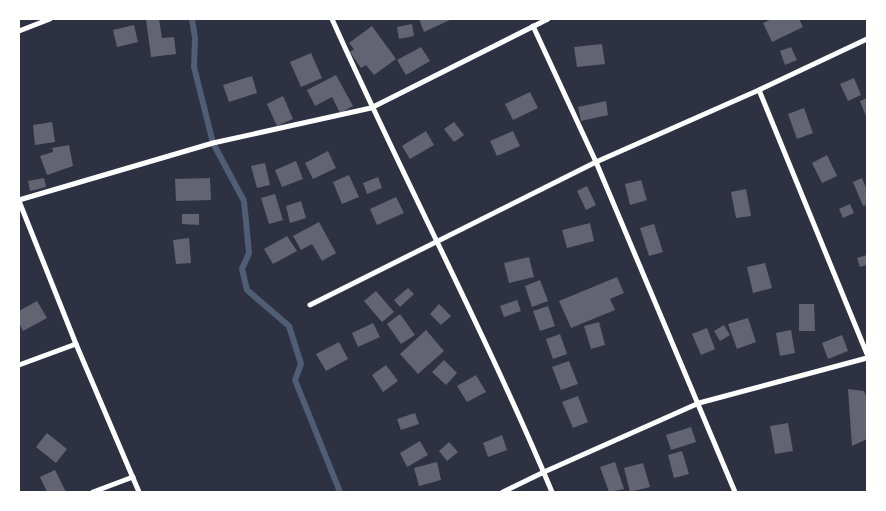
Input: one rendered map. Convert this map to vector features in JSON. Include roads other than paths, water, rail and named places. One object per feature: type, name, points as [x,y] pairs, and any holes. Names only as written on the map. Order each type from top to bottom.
[{"type":"street","points":[[19,31],[50,19]]},
{"type":"street","points":[[332,19],[372,108],[438,240],[552,492]]},
{"type":"street","points":[[139,492],[76,344],[19,201],[213,142],[372,108],[548,19]]},
{"type":"street","points":[[533,26],[596,162],[735,492]]},
{"type":"street","points":[[310,305],[596,162],[759,90],[867,38]]},
{"type":"street","points":[[759,90],[867,354]]},
{"type":"street","points":[[19,365],[76,344]]},
{"type":"street","points":[[503,492],[699,403],[867,358]]},
{"type":"street","points":[[93,492],[133,477]]},
{"type":"waterway","points":[[192,19],[195,38],[194,67],[213,143],[244,201],[249,253],[242,269],[247,290],[289,326],[301,364],[295,380],[340,492]]}]
